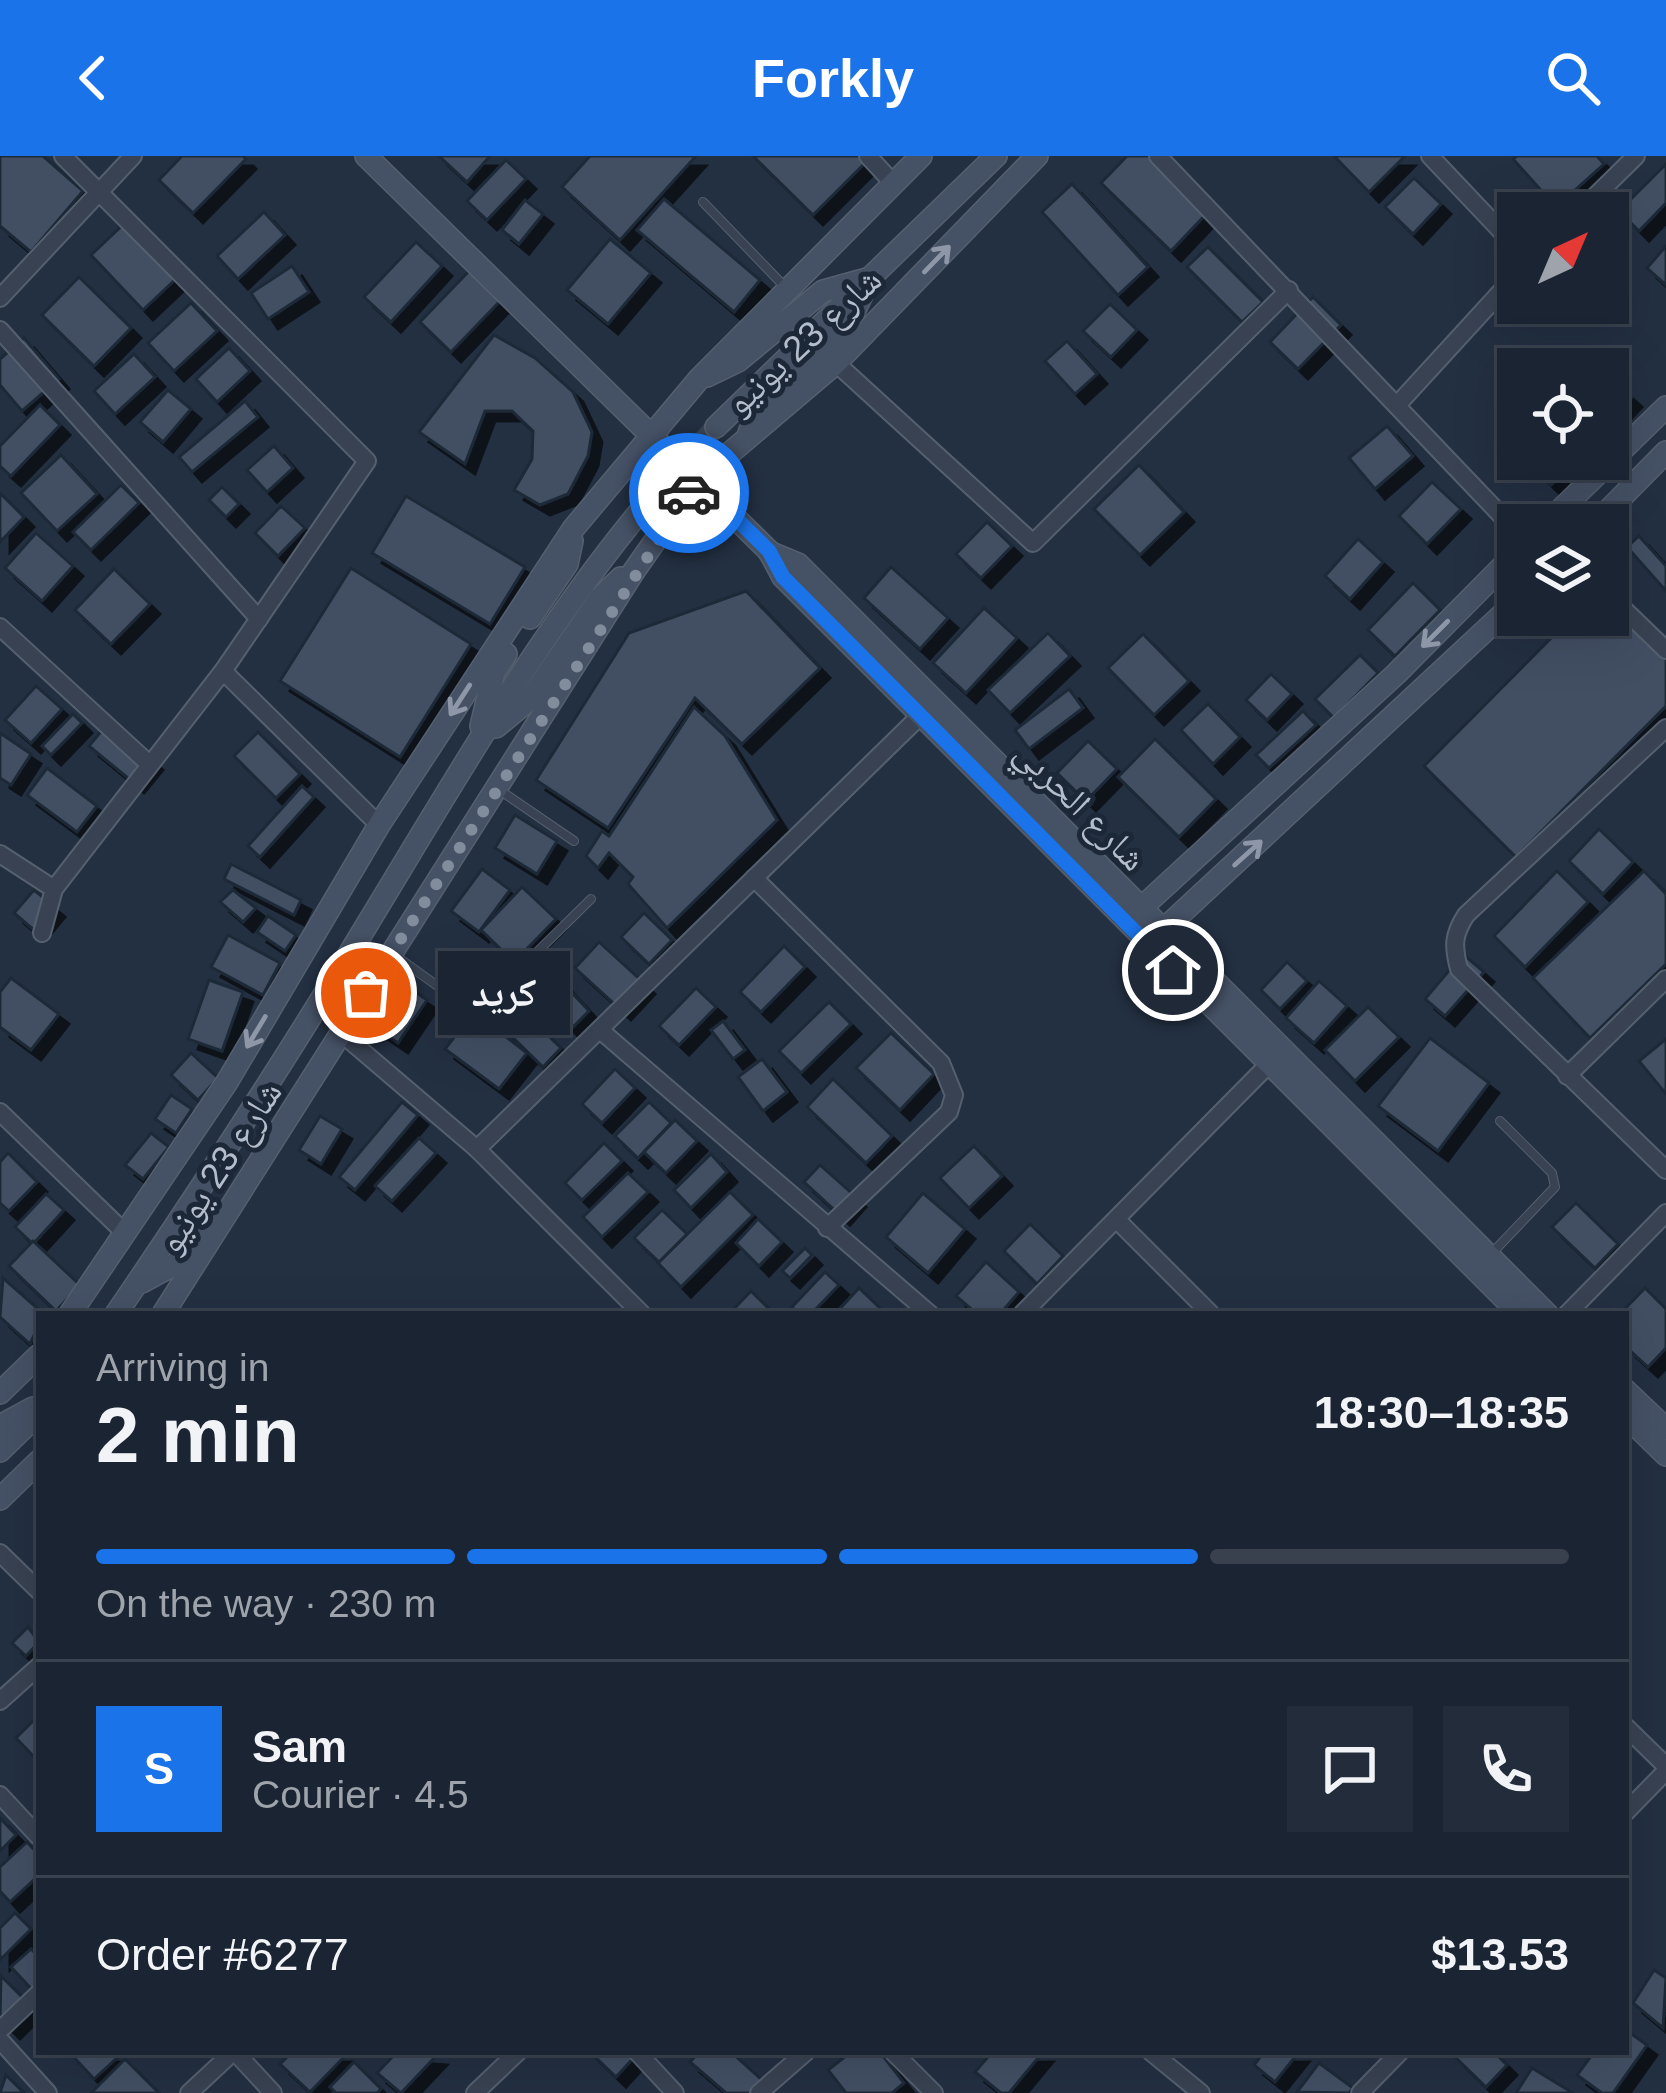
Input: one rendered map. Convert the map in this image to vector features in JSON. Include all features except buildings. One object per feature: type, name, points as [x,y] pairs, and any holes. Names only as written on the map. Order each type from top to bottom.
[{"type":"street","points":[[42,933],[54,889],[223,670],[367,461],[63,156]]},
{"type":"street","points":[[0,298],[133,156]]},
{"type":"street","name":"شارع الحربي","points":[[366,156],[769,551],[783,577],[1517,1311]]},
{"type":"street","points":[[868,156],[893,183]]},
{"type":"street","name":"شارع 23 يونيو","points":[[72,1311],[227,1082],[379,825],[573,529],[648,433],[785,287],[921,156]]},
{"type":"street","points":[[716,427],[996,156]]},
{"type":"street","name":"شارع 23 يونيو","points":[[165,1311],[634,571],[698,481],[836,363],[1037,156]]},
{"type":"street","points":[[1158,156],[1497,509]]},
{"type":"street","points":[[1430,156],[1497,227]]},
{"type":"street","points":[[1599,192],[1636,156]]},
{"type":"street","points":[[699,379],[738,361],[823,291],[870,278]]},
{"type":"street","points":[[746,440],[759,407],[849,322],[870,278]]},
{"type":"street","points":[[836,363],[1033,543],[1289,290]]},
{"type":"street","points":[[1400,403],[1497,297]]},
{"type":"street","points":[[0,329],[259,620]]},
{"type":"street","points":[[1567,504],[1666,407]]},
{"type":"street","points":[[1615,504],[1666,452]]},
{"type":"street","points":[[118,1311],[245,1126],[477,743],[596,562],[657,491]]},
{"type":"street","points":[[477,743],[494,672],[567,564],[573,529]]},
{"type":"street","name":"شارع الحربي","points":[[769,551],[798,564],[1544,1311]]},
{"type":"street","points":[[477,743],[532,698],[611,583],[634,571]]},
{"type":"street","points":[[1139,910],[1396,674],[1497,572]]},
{"type":"street","points":[[1629,614],[1666,650]]},
{"type":"street","points":[[1161,932],[1497,621]]},
{"type":"street","points":[[0,627],[148,763]]},
{"type":"street","points":[[223,670],[379,825]]},
{"type":"street","points":[[1396,674],[1420,696]]},
{"type":"street","points":[[477,1149],[920,716]]},
{"type":"street","points":[[1666,728],[1466,915],[1454,933],[1459,969],[1666,1171]]},
{"type":"street","points":[[0,854],[54,889]]},
{"type":"street","points":[[754,878],[941,1063],[954,1095],[949,1112],[827,1228]]},
{"type":"street","points":[[1568,1076],[1666,979]]},
{"type":"street","points":[[600,1030],[926,1311]]},
{"type":"street","points":[[341,1033],[477,1149],[639,1311]]},
{"type":"street","points":[[1025,1311],[1268,1064]]},
{"type":"street","points":[[1,1114],[126,1234]]},
{"type":"street","points":[[136,1285],[177,1263],[231,1185],[248,1166],[266,1156]]},
{"type":"street","points":[[1571,1311],[1666,1213]]},
{"type":"street","points":[[1118,1221],[1208,1311]]},
{"type":"street","points":[[0,1393],[36,1358]]},
{"type":"street","points":[[1629,1393],[1666,1429]]},
{"type":"street","points":[[0,1426],[36,1410]]},
{"type":"street","points":[[0,1451],[36,1412]]},
{"type":"street","points":[[1629,1420],[1666,1455]]},
{"type":"street","points":[[0,1499],[36,1464]]},
{"type":"street","points":[[0,1553],[36,1588]]},
{"type":"street","points":[[0,1701],[36,1669]]},
{"type":"street","points":[[1629,1729],[1666,1769],[1629,1810]]},
{"type":"street","points":[[0,1795],[36,1831]]},
{"type":"street","points":[[0,2030],[36,1996]]},
{"type":"street","points":[[0,2040],[48,2093]]},
{"type":"street","points":[[189,2093],[231,2055]]},
{"type":"street","points":[[237,2055],[274,2093]]},
{"type":"street","points":[[475,2093],[515,2055]]},
{"type":"street","points":[[641,2055],[675,2093]]},
{"type":"street","points":[[759,2093],[803,2055]]},
{"type":"street","points":[[896,2055],[934,2093]]},
{"type":"street","points":[[1154,2055],[1201,2093]]},
{"type":"street","points":[[1360,2093],[1397,2055]]},
{"type":"lane","points":[[703,202],[785,287]]},
{"type":"lane","points":[[496,789],[574,841]]},
{"type":"lane","points":[[392,953],[464,1005],[482,1006],[591,899]]},
{"type":"lane","points":[[1489,1256],[1556,1187],[1552,1173],[1500,1121]]},
{"type":"tunnel","points":[[657,491],[716,427]]},
{"type":"way so far","points":[[366,993],[634,571],[689,493]]},
{"type":"place","name":"كريد","points":[[366,993]]},
{"type":"route","points":[[689,493],[698,481],[769,551],[783,577],[1173,970]]}]
